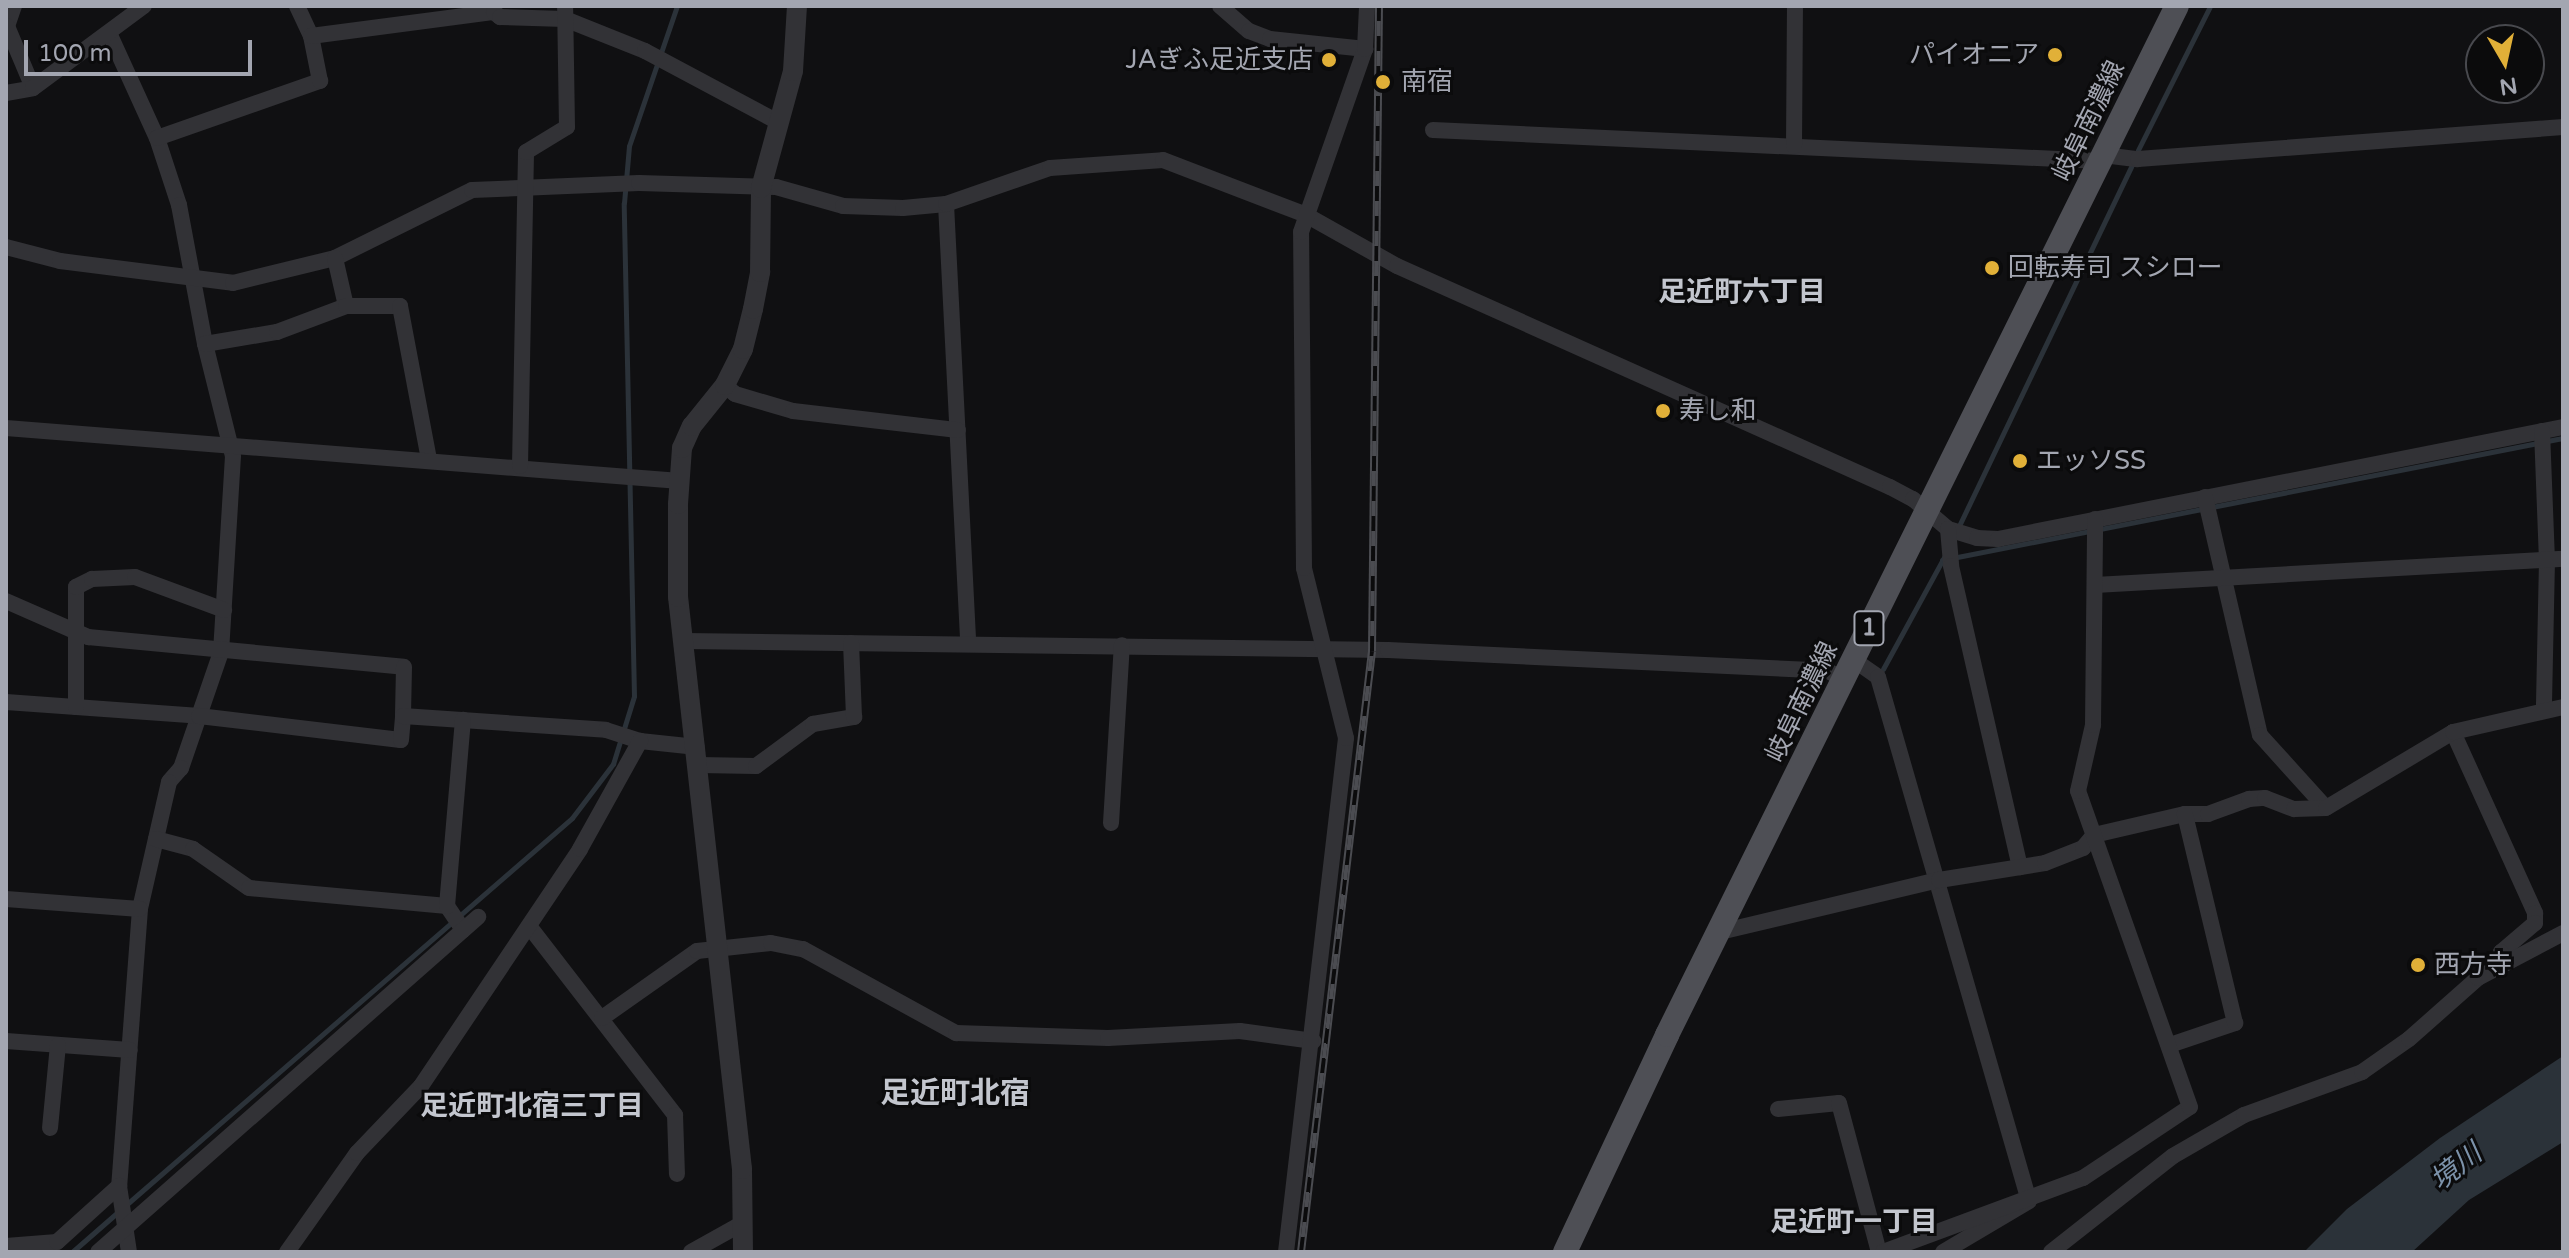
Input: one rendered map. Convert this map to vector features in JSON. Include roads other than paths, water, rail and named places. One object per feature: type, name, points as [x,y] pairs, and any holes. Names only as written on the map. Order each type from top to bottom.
[{"type":"main road","name":"岐阜南濃線","points":[[1565,1252],[1848,670],[2177,6]]},
{"type":"street","points":[[14,6],[7,26],[33,88]]},
{"type":"street","points":[[6,93],[33,88],[110,35],[144,6]]},
{"type":"street","points":[[157,138],[320,81],[311,36],[297,6]]},
{"type":"street","points":[[743,1252],[742,1169],[678,597],[680,481],[682,448],[692,426],[725,385],[743,349],[753,309],[760,272],[761,188],[793,71],[797,6]]},
{"type":"street","points":[[1220,6],[1249,31],[1270,39],[1365,49]]},
{"type":"street","points":[[1286,1252],[1346,738],[1304,568],[1301,232],[1365,49],[1367,6]]},
{"type":"street","points":[[1794,146],[1795,6]]},
{"type":"street","points":[[311,36],[494,12],[500,17],[565,12],[780,123]]},
{"type":"street","points":[[520,466],[526,152],[567,127],[565,12]]},
{"type":"street","points":[[110,35],[157,138],[179,205],[205,344],[230,444],[221,652],[181,768],[169,782],[140,909],[119,1186],[129,1252]]},
{"type":"street","points":[[1433,130],[2138,159],[2563,127]]},
{"type":"street","points":[[6,247],[60,261],[233,283],[335,258],[472,190],[639,183],[776,187],[843,206],[946,204],[1050,168],[1163,160],[1306,215],[1397,266],[1786,438],[1913,499],[1948,529],[1998,539],[2563,427]]},
{"type":"street","points":[[946,204],[968,642]]},
{"type":"street","points":[[335,258],[346,306]]},
{"type":"street","points":[[205,344],[277,332],[346,306],[400,306],[429,459]]},
{"type":"street","points":[[725,385],[735,394],[793,411],[958,430]]},
{"type":"street","points":[[6,428],[520,466],[680,481]]},
{"type":"street","points":[[2542,431],[2555,559],[2544,709]]},
{"type":"street","points":[[2205,497],[2260,735],[2326,808]]},
{"type":"street","points":[[1778,1109],[1839,1103],[1881,1252],[2029,1201],[2083,1178],[2190,1107],[2078,791],[2093,725],[2095,519]]},
{"type":"street","points":[[1948,529],[1950,560],[2020,867]]},
{"type":"street","points":[[2095,585],[2555,559]]},
{"type":"street","points":[[76,707],[72,632],[76,587],[92,579],[135,577],[224,610]]},
{"type":"street","points":[[6,601],[72,632],[221,652],[404,667],[401,740],[199,716],[6,702]]},
{"type":"street","points":[[684,641],[968,642],[1326,649],[1848,670],[1878,677],[1939,880],[2029,1201]]},
{"type":"street","points":[[403,716],[606,730],[698,756],[756,766],[813,724],[854,717],[851,643]]},
{"type":"street","points":[[1111,823],[1122,645]]},
{"type":"street","points":[[1720,932],[1939,880],[2020,867],[2083,848],[2094,835],[2185,814],[2208,814],[2265,798],[2294,809],[2326,808],[2453,732],[2563,707]]},
{"type":"street","points":[[463,720],[447,906],[463,930]]},
{"type":"street","points":[[2453,732],[2535,913],[2535,923],[2501,952],[2498,968]]},
{"type":"street","points":[[293,1249],[357,1153],[421,1086],[605,808],[640,741]]},
{"type":"street","points":[[2170,1045],[2235,1023],[2185,814]]},
{"type":"street","points":[[156,839],[193,849],[249,888],[447,906]]},
{"type":"street","points":[[6,899],[140,909]]},
{"type":"street","points":[[98,1252],[478,917]]},
{"type":"street","points":[[529,926],[675,1115],[677,1174]]},
{"type":"street","points":[[2051,1252],[2173,1156],[2232,1122],[2362,1072],[2385,1058],[2455,995],[2563,933]]},
{"type":"street","points":[[602,1018],[697,951],[718,946],[771,943],[803,949],[956,1033],[1108,1038],[1240,1031],[1313,1041]]},
{"type":"street","points":[[6,1041],[130,1050]]},
{"type":"street","points":[[50,1128],[58,1045]]},
{"type":"street","points":[[6,1246],[57,1242],[119,1186]]},
{"type":"street","points":[[1943,1252],[2029,1201]]},
{"type":"street","points":[[691,1252],[743,1223]]},
{"type":"water","name":"境川","points":[[2563,1056],[2563,1142],[2469,1200],[2412,1252],[2304,1252],[2347,1209],[2440,1138]]},
{"type":"waterway","points":[[127,1204],[572,818],[613,764],[634,696],[624,203],[629,146],[677,6]]},
{"type":"waterway","points":[[2138,150],[2210,6]]},
{"type":"waterway","points":[[1957,530],[2131,167]]},
{"type":"waterway","points":[[2547,441],[2563,438]]},
{"type":"waterway","points":[[1942,560],[2538,443]]},
{"type":"waterway","points":[[1883,669],[1944,557]]},
{"type":"waterway","points":[[72,1252],[119,1211]]},
{"type":"railway","points":[[1301,1252],[1372,651],[1379,6]]},
{"type":"place","name":"パイオニア","points":[[2055,55]]},
{"type":"place","name":"JAぎふ足近支店","points":[[1329,60]]},
{"type":"place","name":"南宿","points":[[1383,82]]},
{"type":"place","name":"回転寿司 スシロー","points":[[1992,268]]},
{"type":"place","name":"寿し和","points":[[1663,411]]},
{"type":"place","name":"エッソSS","points":[[2020,461]]},
{"type":"place","name":"西方寺","points":[[2418,965]]},
{"type":"district","name":"足近町六丁目","points":[[1742,292]]},
{"type":"district","name":"足近町北宿","points":[[955,1094]]},
{"type":"district","name":"足近町北宿三丁目","points":[[532,1106]]},
{"type":"district","name":"足近町一丁目","points":[[1854,1222]]}]
